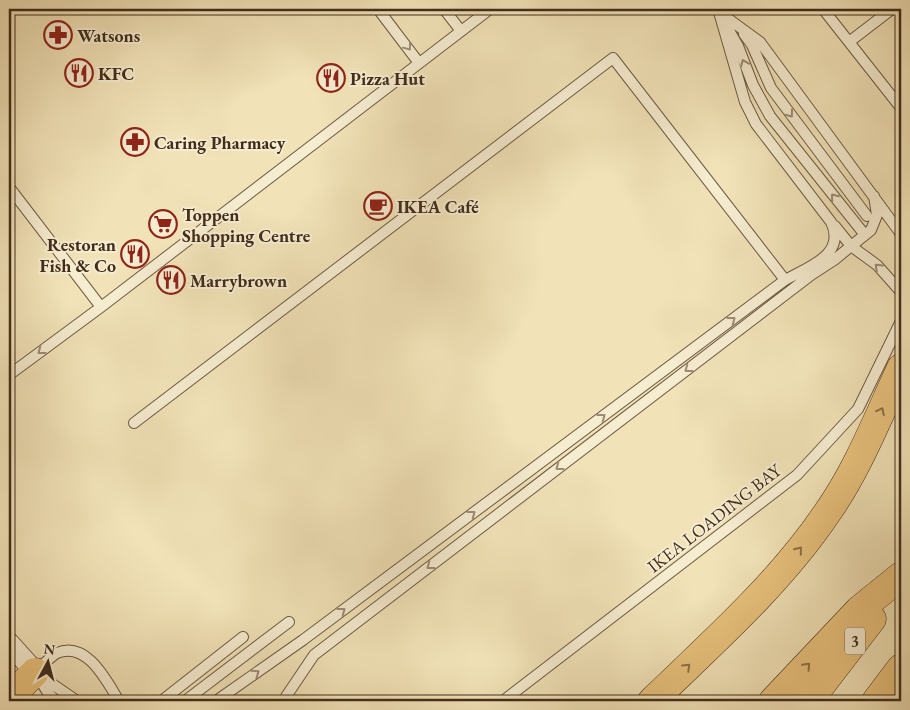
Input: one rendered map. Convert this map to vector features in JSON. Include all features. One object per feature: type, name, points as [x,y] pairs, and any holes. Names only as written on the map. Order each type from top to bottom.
[{"type":"highway","points":[[652,701],[738,618],[797,554],[827,514],[843,488],[901,368]]},
{"type":"highway","points":[[773,701],[859,610],[901,576]]},
{"type":"highway","name":"3","points":[[809,701],[901,581]]},
{"type":"highway","points":[[876,701],[901,668]]},
{"type":"highway","points":[[9,698],[35,672]]},
{"type":"street","points":[[9,643],[35,672]]},
{"type":"lane","points":[[378,9],[419,63]]},
{"type":"lane","points":[[444,9],[461,31]]},
{"type":"lane","points":[[9,375],[74,328],[490,9]]},
{"type":"lane","points":[[823,9],[901,108]]},
{"type":"lane","points":[[849,42],[892,9]]},
{"type":"lane","points":[[718,10],[760,42],[901,234]]},
{"type":"lane","points":[[718,10],[745,102],[756,124],[851,246],[877,265],[901,292]]},
{"type":"lane","points":[[718,10],[738,46],[754,85],[770,116],[864,235]]},
{"type":"lane","points":[[739,27],[752,45],[771,88],[867,216]]},
{"type":"lane","points":[[134,423],[613,58],[785,280]]},
{"type":"lane","points":[[9,187],[101,307]]},
{"type":"lane","points":[[283,701],[314,655],[871,230],[877,215],[874,196]]},
{"type":"lane","points":[[216,701],[302,640],[785,280],[828,254],[834,247],[836,239],[835,230],[831,222]]},
{"type":"lane","name":"IKEA LOADING BAY","points":[[503,701],[797,474],[858,410],[900,325]]},
{"type":"lane","points":[[185,701],[289,622]]},
{"type":"lane","points":[[164,698],[243,636]]},
{"type":"lane","points":[[35,672],[56,653],[81,654],[96,664],[120,701]]},
{"type":"lane","points":[[35,672],[75,701]]},
{"type":"lane","points":[[35,672],[48,693],[56,701]]},
{"type":"place","name":"Watsons","points":[[58,35]]},
{"type":"place","name":"KFC","points":[[79,73]]},
{"type":"place","name":"Pizza Hut","points":[[331,78]]},
{"type":"place","name":"Caring Pharmacy","points":[[135,142]]},
{"type":"place","name":"IKEA Café","points":[[378,206]]},
{"type":"place","name":"Toppen Shopping Centre","points":[[163,224]]},
{"type":"place","name":"Restoran Fish & Co","points":[[135,254]]},
{"type":"place","name":"Marrybrown","points":[[171,280]]}]
